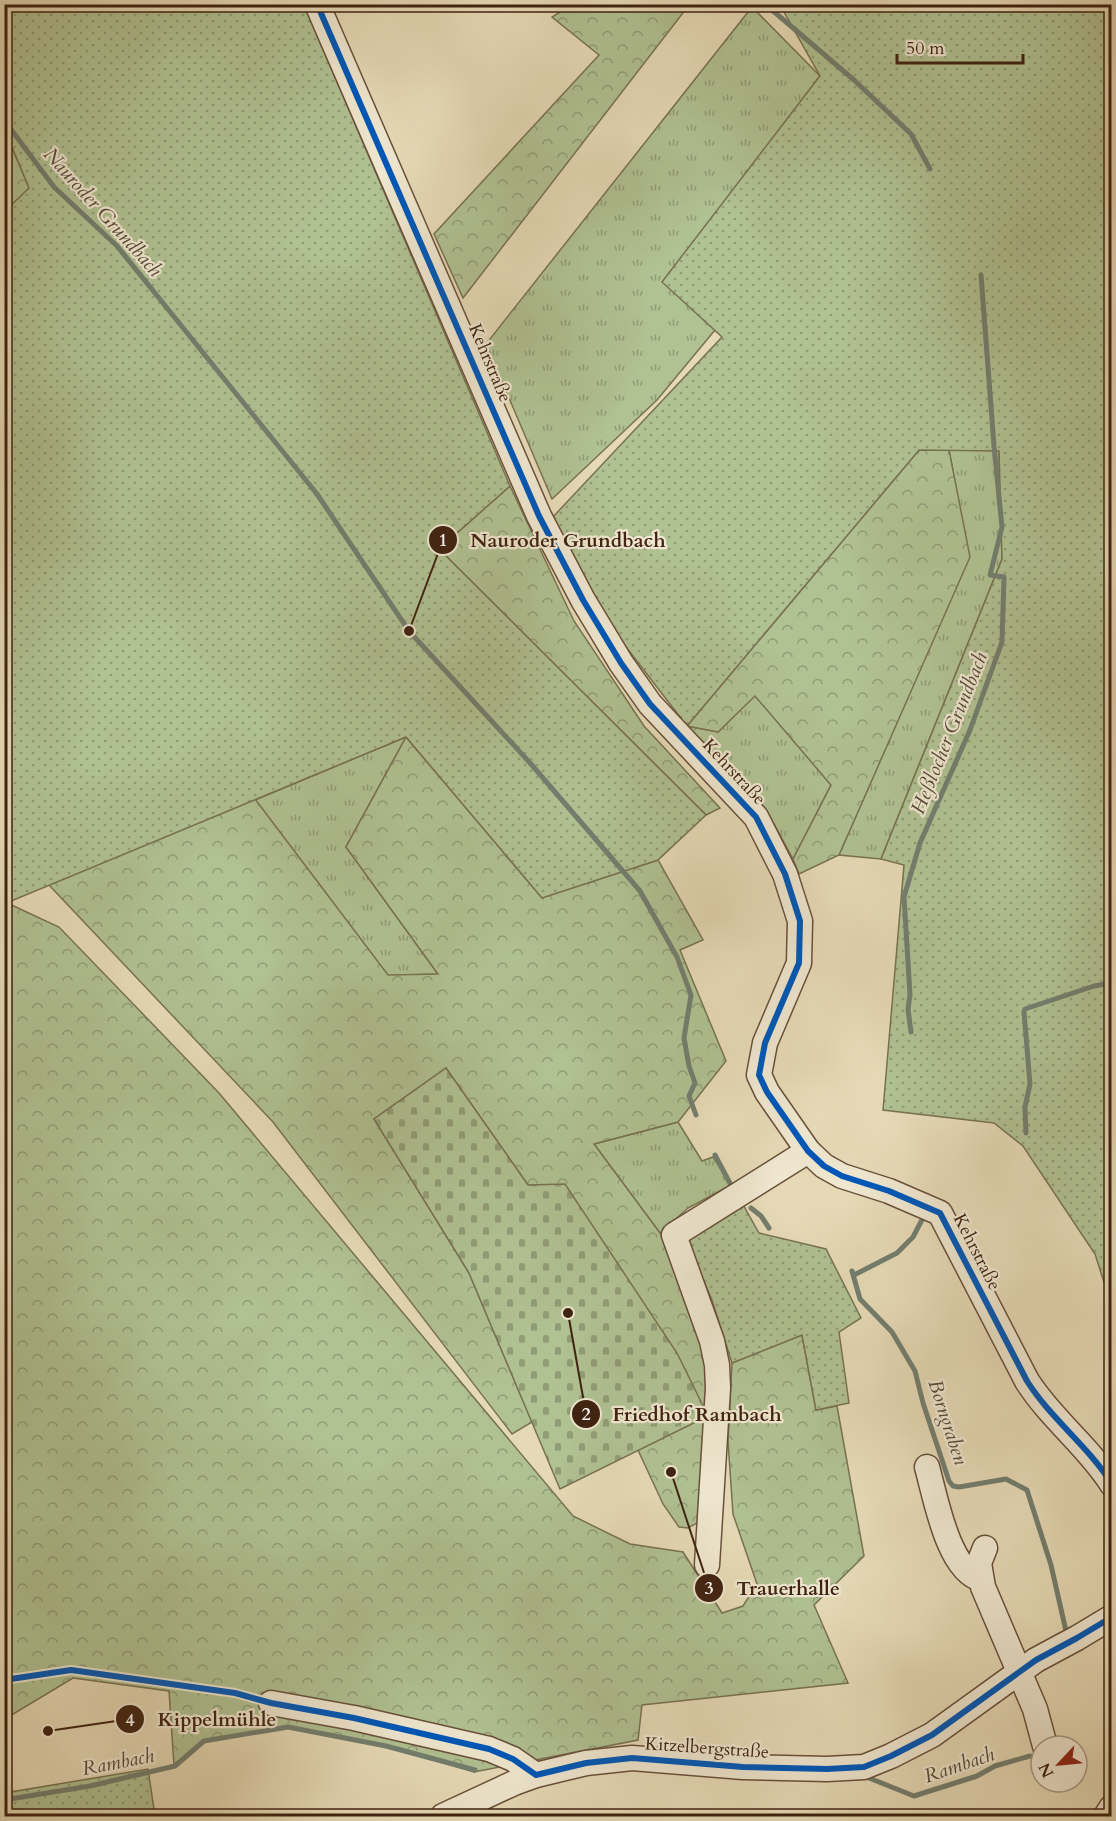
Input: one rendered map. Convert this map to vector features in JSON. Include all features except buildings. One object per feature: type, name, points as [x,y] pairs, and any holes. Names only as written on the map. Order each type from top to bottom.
[{"type":"street","name":"Kehrstraße","points":[[317,4],[539,516],[583,600],[621,663],[650,704],[756,816],[785,874],[800,921],[799,963],[765,1043],[759,1075],[767,1092],[808,1151],[825,1166],[842,1176],[889,1191],[940,1213],[1036,1396],[1087,1451],[1112,1484]]},
{"type":"street","points":[[707,1566],[718,1388],[717,1365],[712,1341],[674,1235],[808,1151]]},
{"type":"street","points":[[927,1467],[954,1554],[968,1572],[981,1579]]},
{"type":"street","points":[[985,1548],[979,1563],[981,1579],[989,1604],[1037,1716],[1042,1734]]},
{"type":"street","name":"Kitzelbergstraße","points":[[443,1816],[536,1775],[586,1763],[632,1758],[743,1767],[826,1769],[864,1767],[932,1735],[1045,1654],[1112,1617]]},
{"type":"street","points":[[271,1703],[354,1718],[489,1749],[513,1759],[536,1775]]},
{"type":"street","points":[[1106,1816],[1112,1807]]},
{"type":"green space","points":[[5,4],[304,5],[510,486],[439,549],[706,815],[658,860],[542,898],[406,737],[9,902],[5,900],[4,212],[29,188],[5,130]]},
{"type":"green space","points":[[573,4],[689,5],[463,298],[434,234],[599,55],[552,17]]},
{"type":"green space","points":[[780,5],[1111,5],[1111,1304],[1095,1254],[1023,1146],[994,1123],[883,1110],[904,865],[881,859],[1002,559],[999,451],[919,450],[687,726],[616,634],[551,519],[722,337],[662,282],[820,76]]},
{"type":"green space","points":[[752,7],[820,76],[663,282],[715,330],[657,400],[552,499],[486,344]]},
{"type":"green space","points":[[4,130],[30,189],[5,212],[4,212]]},
{"type":"green space","points":[[919,450],[949,450],[970,557],[839,855],[799,874],[793,859],[831,785],[755,696],[718,732],[687,726]]},
{"type":"green space","points":[[949,450],[999,450],[1002,559],[881,859],[839,855],[969,557]]},
{"type":"green space","points":[[510,486],[574,621],[644,726],[720,808],[706,815],[439,549]]},
{"type":"green space","points":[[755,695],[831,785],[793,859],[767,811],[746,784],[687,726],[718,732]]},
{"type":"green space","points":[[406,737],[346,847],[438,974],[388,976],[255,800]]},
{"type":"green space","points":[[406,737],[542,898],[658,860],[703,940],[680,950],[726,1061],[678,1122],[594,1144],[660,1233],[713,1363],[704,1519],[688,1528],[679,1527],[663,1504],[638,1450],[708,1416],[528,1185],[446,1068],[374,1119],[469,1273],[532,1422],[512,1434],[273,1122],[49,885],[255,799],[388,975],[438,974],[346,847]]},
{"type":"green space","points":[[5,902],[59,927],[219,1093],[573,1516],[630,1544],[683,1552],[722,1613],[743,1606],[757,1584],[733,1514],[728,1441],[732,1363],[802,1335],[816,1410],[837,1406],[864,1556],[814,1605],[848,1683],[642,1705],[638,1740],[474,1772],[385,1745],[288,1726],[203,1740],[174,1765],[169,1691],[73,1678],[5,1719]]},
{"type":"green space","points":[[446,1068],[528,1185],[565,1184],[677,1353],[708,1416],[560,1489],[469,1273],[374,1119]]},
{"type":"green space","points":[[678,1122],[702,1161],[713,1157],[731,1185],[688,1208],[660,1233],[594,1144]]},
{"type":"green space","points":[[741,1201],[759,1233],[826,1249],[861,1318],[839,1332],[849,1403],[816,1410],[802,1335],[732,1363],[712,1300],[689,1247],[690,1236]]},
{"type":"green space","points":[[148,1769],[155,1816],[5,1816],[5,1793]]},
{"type":"waterway","name":"Heßlocher Grundbach","points":[[765,4],[854,80],[911,134],[930,169]]},
{"type":"waterway","name":"Nauroder Grundbach","points":[[4,120],[54,187],[117,246],[317,494],[409,631],[531,764],[640,891],[677,957],[691,995],[684,1038],[695,1083],[689,1096],[696,1115]]},
{"type":"waterway","name":"Heßlocher Grundbach","points":[[911,1032],[908,1009],[910,995],[904,897],[920,843],[970,730],[1002,642],[1004,577],[990,575],[1002,527],[981,275]]},
{"type":"waterway","points":[[1026,1133],[1025,1107],[1030,1084],[1025,1009],[1094,986],[1112,983]]},
{"type":"waterway","points":[[715,1155],[732,1187]]},
{"type":"waterway","points":[[751,1208],[761,1216],[769,1228]]},
{"type":"waterway","points":[[854,1275],[897,1253],[913,1237],[924,1216]]},
{"type":"waterway","name":"Borngraben","points":[[852,1271],[860,1299],[892,1332],[915,1371],[923,1403],[949,1481],[953,1486],[959,1487],[1006,1479],[1027,1490],[1051,1565],[1066,1631]]},
{"type":"waterway","name":"Rambach","points":[[4,1800],[90,1786],[175,1766],[204,1741],[288,1727],[386,1746],[475,1770]]},
{"type":"waterway","name":"Rambach","points":[[864,1776],[914,1796],[977,1776],[995,1766],[1029,1756]]},
{"type":"cycle path","points":[[317,4],[539,516],[583,600],[621,663],[650,704],[756,817],[785,874],[800,921],[799,963],[765,1043],[759,1075],[767,1092],[808,1151],[824,1166],[842,1176],[889,1191],[940,1213],[1027,1381],[1112,1484]]},
{"type":"cycle path","points":[[4,1680],[71,1670],[235,1693],[271,1703],[354,1718],[489,1749],[513,1759],[536,1775],[586,1763],[632,1758],[743,1767],[827,1769],[864,1767],[932,1735],[1036,1660],[1112,1617]]},
{"type":"place","name":"Nauroder Grundbach","points":[[409,631]]},
{"type":"place","name":"Friedhof Rambach","points":[[568,1313]]},
{"type":"place","name":"Trauerhalle","points":[[671,1472]]},
{"type":"place","name":"Kippelmühle","points":[[48,1731]]}]
